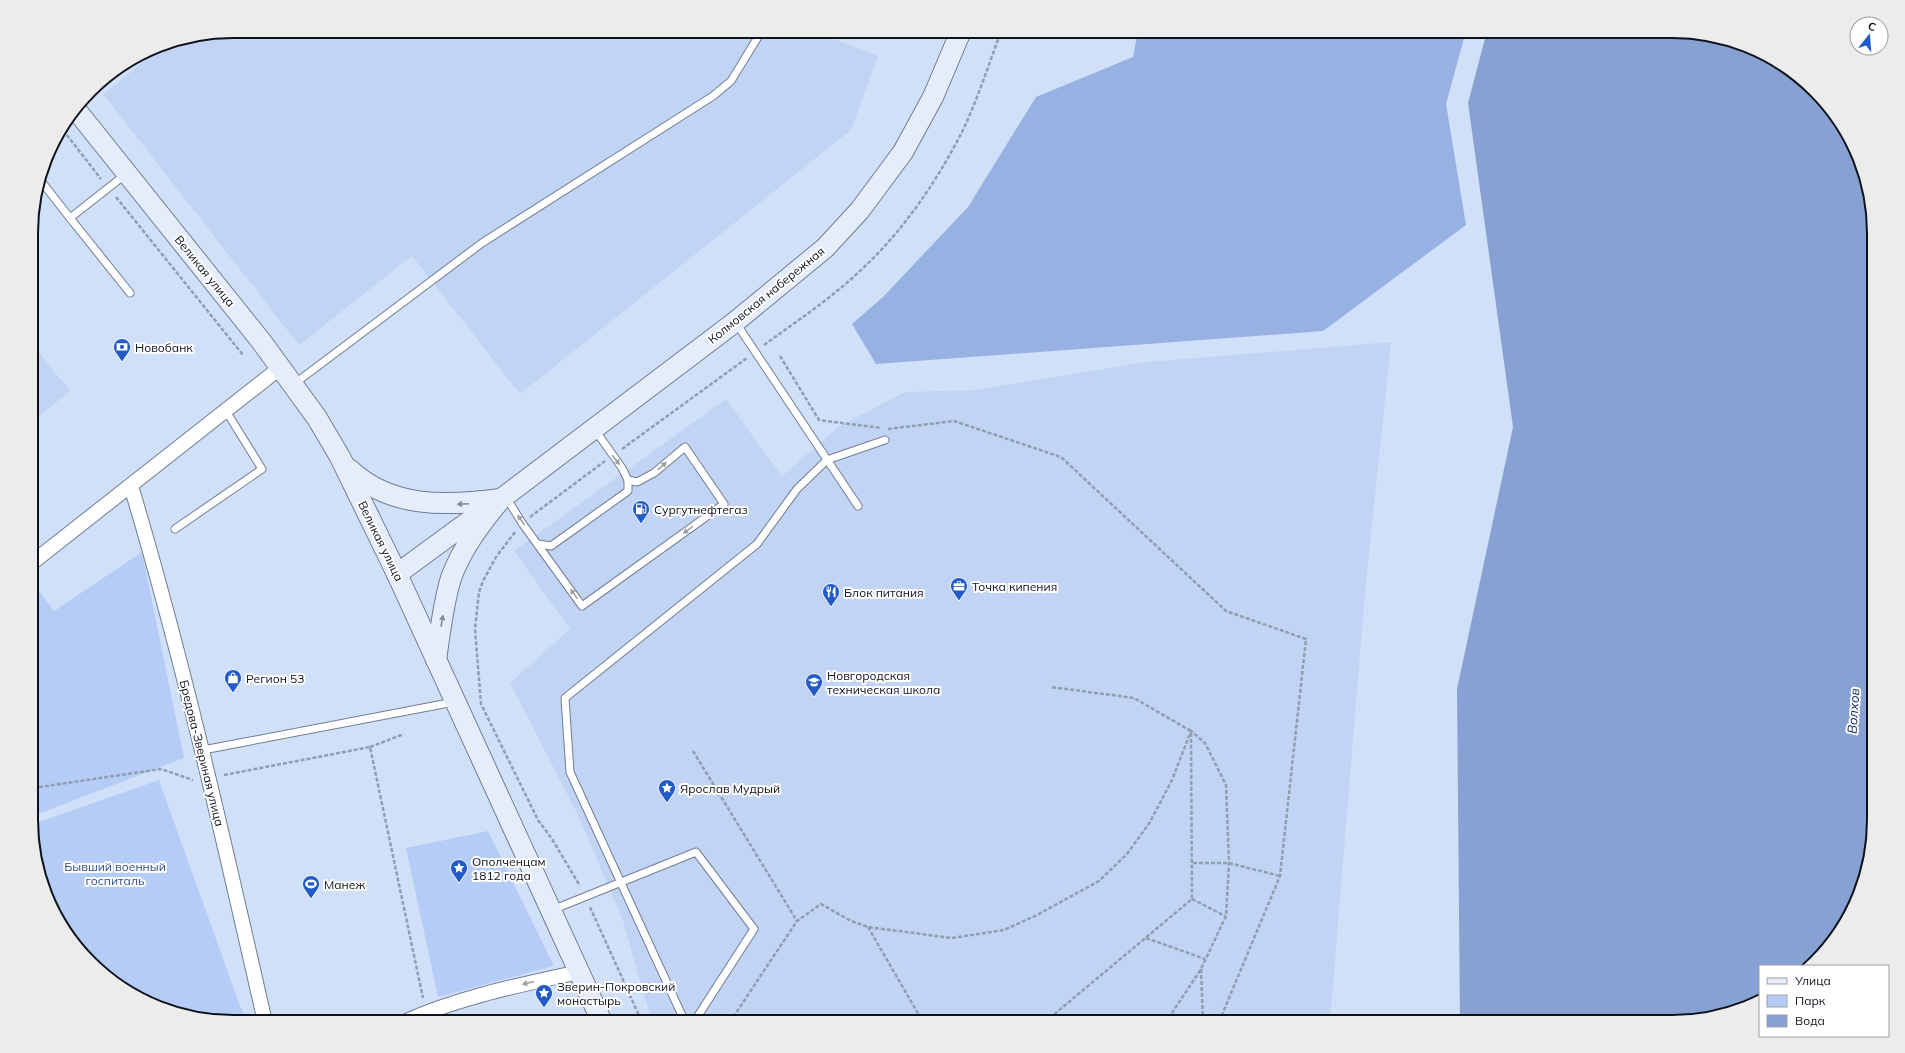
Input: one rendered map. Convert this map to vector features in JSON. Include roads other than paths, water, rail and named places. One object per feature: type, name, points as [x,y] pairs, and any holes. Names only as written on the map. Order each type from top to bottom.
[{"type":"main road","name":"Колмовская набережная","points":[[503,497],[735,322],[825,248],[870,197],[903,152],[923,116],[958,38]]},
{"type":"main road","name":"Великая улица","points":[[79,113],[294,384],[340,456],[456,701],[599,1015]]},
{"type":"main road","points":[[340,456],[359,478],[390,496],[442,504],[465,504],[503,497]]},
{"type":"main road","points":[[397,574],[503,497]]},
{"type":"main road","points":[[436,660],[447,594],[457,564],[480,524],[503,497]]},
{"type":"street","points":[[38,558],[281,367]]},
{"type":"street","name":"Бредова-Звериная улица","points":[[131,486],[150,550],[202,750],[263,1015]]},
{"type":"street","points":[[419,1015],[497,990],[579,972]]},
{"type":"lane","points":[[294,384],[482,243],[713,96],[731,81],[757,38]]},
{"type":"lane","points":[[70,218],[126,174]]},
{"type":"lane","points":[[44,185],[130,293]]},
{"type":"lane","points":[[735,322],[858,506]]},
{"type":"lane","points":[[175,529],[262,469],[226,411]]},
{"type":"lane","points":[[538,544],[552,546],[628,491],[628,480],[622,468],[612,456],[594,428]]},
{"type":"lane","points":[[682,1015],[622,882],[570,772],[565,698],[758,544],[797,488],[827,460],[885,440]]},
{"type":"lane","points":[[503,497],[582,606],[724,504],[685,447],[654,473],[637,482],[628,480]]},
{"type":"lane","points":[[202,750],[456,701]]},
{"type":"lane","points":[[551,910],[696,852],[754,929],[699,1015]]},
{"type":"water","name":"Волхов","points":[[1485,38],[1684,38],[1710,42],[1734,48],[1758,58],[1791,78],[1810,95],[1827,114],[1847,147],[1857,171],[1867,221],[1867,832],[1857,882],[1847,906],[1827,939],[1802,965],[1759,965],[1759,994],[1734,1005],[1684,1015],[1460,1015],[1457,689],[1513,427],[1468,103]]},
{"type":"place","name":"Новобанк","points":[[122,362]]},
{"type":"place","name":"Сургутнефтегаз","points":[[641,524]]},
{"type":"place","name":"Точка кипения","points":[[959,601]]},
{"type":"place","name":"Блок питания","points":[[831,607]]},
{"type":"place","name":"Регион 53","points":[[233,693]]},
{"type":"place","name":"Новгородская техническая школа","points":[[814,697]]},
{"type":"place","name":"Ярослав Мудрый","points":[[667,803]]},
{"type":"place","name":"Ополченцам 1812 года","points":[[459,883]]},
{"type":"place","name":"Манеж","points":[[311,899]]},
{"type":"place","name":"Зверин-Покровский монастырь","points":[[544,1008]]},
{"type":"park label","name":"Бывший военный госпиталь","points":[[115,873]]}]
